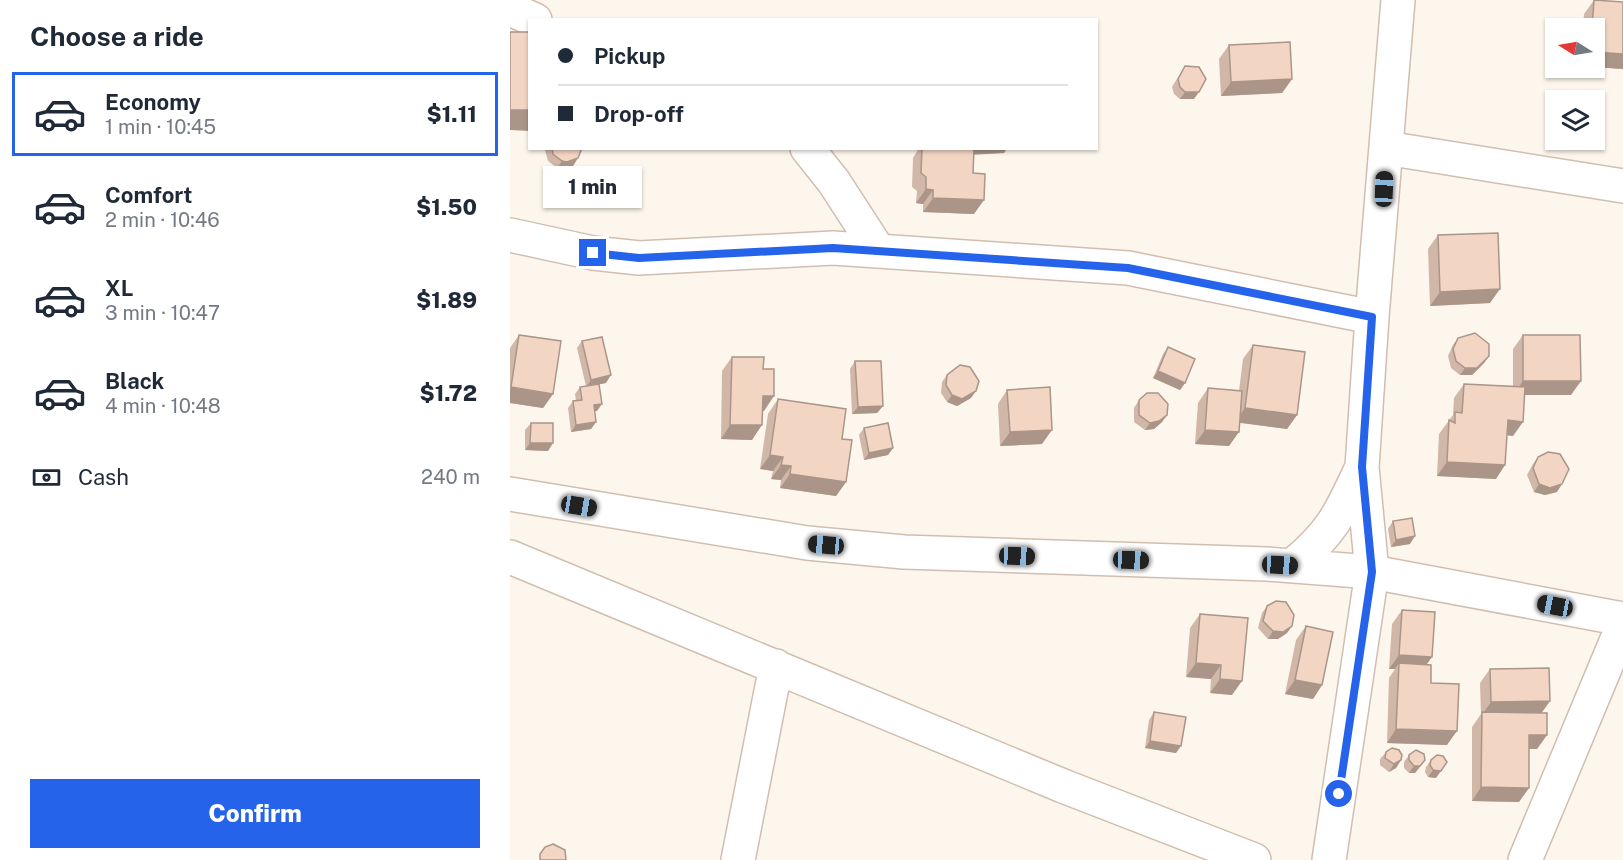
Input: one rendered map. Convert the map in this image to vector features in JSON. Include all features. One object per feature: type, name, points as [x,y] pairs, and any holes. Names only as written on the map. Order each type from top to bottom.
[{"type":"street","points":[[1329,860],[1372,572],[1362,467],[1398,0]]},
{"type":"street","points":[[510,9],[530,18]]},
{"type":"street","points":[[1386,148],[1623,186]]},
{"type":"street","points":[[809,150],[834,182],[878,250]]},
{"type":"street","points":[[510,235],[593,253],[639,258],[833,248],[1128,268],[1372,317]]},
{"type":"street","points":[[1293,565],[1317,546],[1336,522],[1362,467]]},
{"type":"street","points":[[510,494],[807,543],[845,547],[904,552],[1293,565],[1372,572],[1623,619]]},
{"type":"street","points":[[510,557],[1243,858]]},
{"type":"street","points":[[1525,860],[1623,625]]},
{"type":"street","points":[[738,860],[776,666]]},
{"type":"building","points":[[1594,0],[1623,2],[1623,54],[1605,53],[1605,18],[1593,18]]},
{"type":"building","points":[[510,32],[528,32],[528,110],[510,110]]},
{"type":"building","points":[[1290,42],[1292,79],[1231,82],[1229,45]]},
{"type":"building","points":[[1185,66],[1199,67],[1206,79],[1199,92],[1185,92],[1180,87],[1178,79]]},
{"type":"building","points":[[552,150],[581,150],[578,158],[567,162],[553,154]]},
{"type":"building","points":[[922,150],[974,150],[973,173],[985,174],[984,200],[933,198],[933,190],[926,189],[926,177],[921,173]]},
{"type":"building","points":[[1498,233],[1500,289],[1440,292],[1438,235]]},
{"type":"building","points":[[1475,333],[1489,344],[1489,356],[1477,368],[1465,368],[1456,361],[1453,349],[1458,338]]},
{"type":"building","points":[[519,335],[561,341],[553,394],[511,387]]},
{"type":"building","points":[[1523,335],[1580,335],[1581,381],[1523,381]]},
{"type":"building","points":[[602,337],[611,375],[591,380],[582,341]]},
{"type":"building","points":[[1253,345],[1305,352],[1297,415],[1245,408]]},
{"type":"building","points":[[1168,347],[1195,359],[1185,383],[1158,371]]},
{"type":"building","points":[[732,357],[764,357],[763,369],[774,369],[774,396],[763,396],[762,425],[730,425]]},
{"type":"building","points":[[855,361],[881,361],[883,406],[858,407]]},
{"type":"building","points":[[960,365],[970,367],[979,381],[976,391],[962,399],[952,395],[946,385],[947,375]]},
{"type":"building","points":[[599,384],[602,404],[594,405],[596,422],[576,425],[573,401],[582,400],[580,387]]},
{"type":"building","points":[[1464,384],[1525,387],[1523,422],[1508,420],[1505,465],[1447,462],[1449,420],[1455,423],[1455,412],[1462,413]]},
{"type":"building","points":[[1050,387],[1052,430],[1010,432],[1007,390]]},
{"type":"building","points":[[1208,388],[1242,391],[1239,432],[1205,430]]},
{"type":"building","points":[[1147,393],[1158,393],[1168,404],[1167,415],[1159,421],[1150,423],[1139,415],[1139,400]]},
{"type":"building","points":[[778,399],[846,409],[842,439],[852,440],[846,482],[790,474],[791,466],[781,465],[783,457],[770,455]]},
{"type":"building","points":[[531,423],[553,423],[553,443],[530,443]]},
{"type":"building","points":[[888,423],[893,448],[869,453],[864,428]]},
{"type":"building","points":[[1548,452],[1560,454],[1569,469],[1562,484],[1550,488],[1539,484],[1533,468],[1538,457]]},
{"type":"building","points":[[1412,518],[1415,536],[1396,540],[1393,521]]},
{"type":"building","points":[[1276,601],[1286,602],[1294,615],[1292,626],[1283,632],[1273,631],[1263,621],[1267,606]]},
{"type":"building","points":[[1402,610],[1435,612],[1432,657],[1399,655]]},
{"type":"building","points":[[1200,614],[1248,618],[1242,681],[1220,679],[1221,665],[1196,663]]},
{"type":"building","points":[[1306,626],[1333,632],[1322,685],[1295,680]]},
{"type":"building","points":[[1399,663],[1431,665],[1431,683],[1459,684],[1457,731],[1396,729]]},
{"type":"building","points":[[1549,668],[1550,701],[1491,702],[1490,669]]},
{"type":"building","points":[[1154,712],[1186,717],[1181,746],[1150,741]]},
{"type":"building","points":[[1482,712],[1547,713],[1547,735],[1529,735],[1529,788],[1481,787]]},
{"type":"building","points":[[1392,748],[1399,750],[1402,755],[1401,760],[1394,764],[1385,758],[1386,752]]},
{"type":"building","points":[[1416,750],[1424,754],[1425,760],[1420,766],[1414,766],[1409,760],[1409,755]]},
{"type":"building","points":[[1437,755],[1443,756],[1447,762],[1441,771],[1433,770],[1430,765],[1431,760]]},
{"type":"building","points":[[553,844],[565,850],[566,860],[540,860],[540,854],[545,847]]},
{"type":"route","points":[[593,253],[639,258],[833,248],[1128,268],[1372,317],[1362,467],[1372,572],[1339,794]]}]
